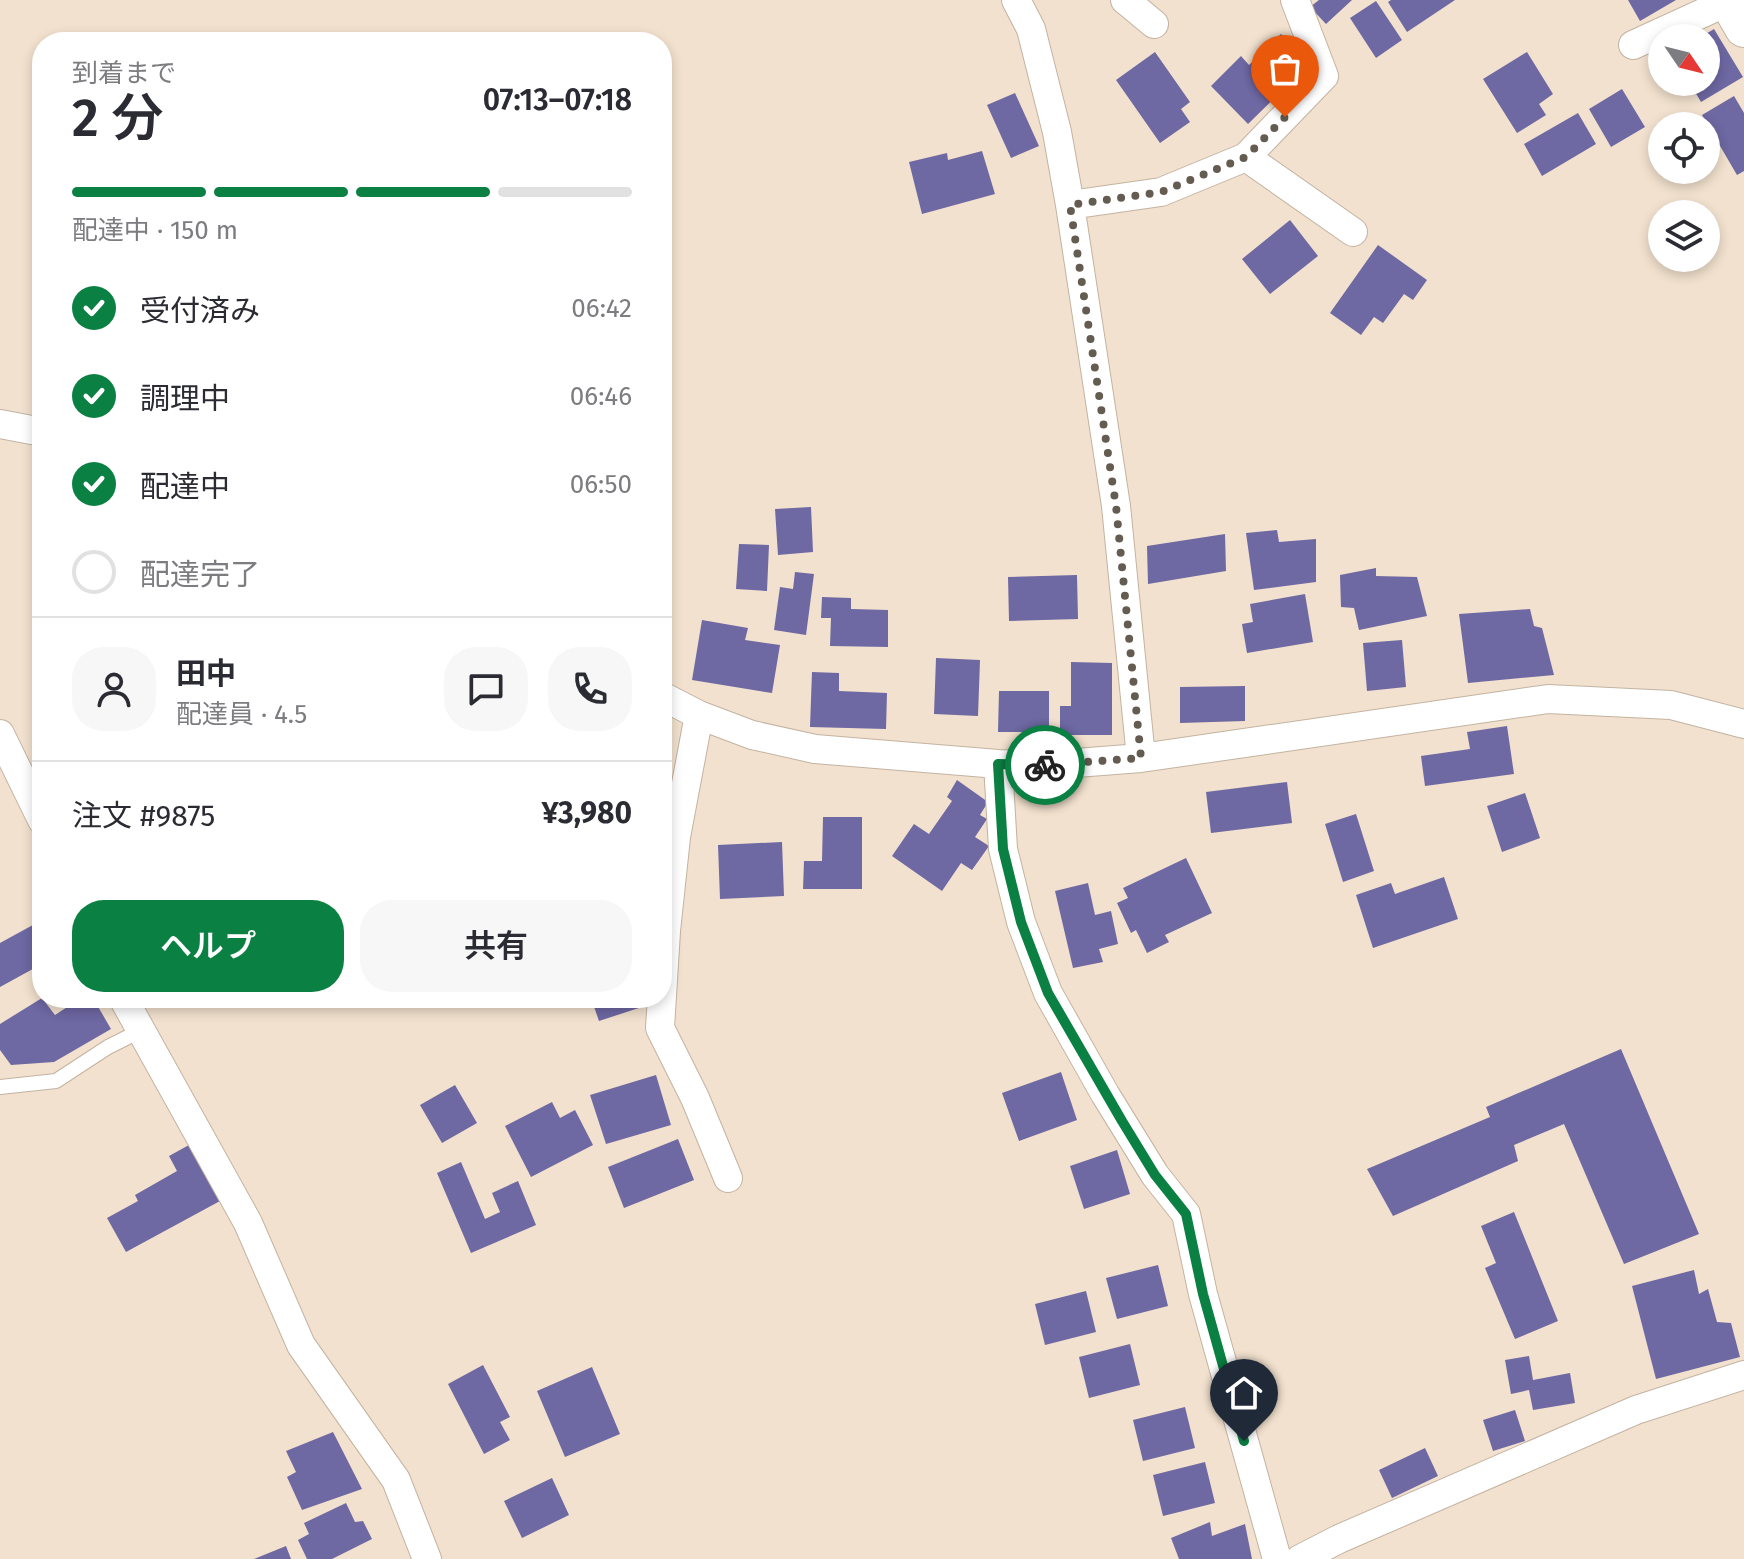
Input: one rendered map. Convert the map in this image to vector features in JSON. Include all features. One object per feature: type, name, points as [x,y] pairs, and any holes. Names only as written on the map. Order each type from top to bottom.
[{"type":"street","points":[[1016,0],[1031,29],[1057,132],[1070,205],[1116,506],[1141,758]]},
{"type":"street","points":[[1125,0],[1154,24]]},
{"type":"street","points":[[1070,205],[1161,192],[1246,157],[1324,76],[1295,0]]},
{"type":"street","points":[[1633,45],[1734,10]]},
{"type":"street","points":[[1246,157],[1353,232]]},
{"type":"street","points":[[0,424],[32,430]]},
{"type":"street","points":[[672,701],[752,735],[815,749],[998,764],[1050,765],[1141,758],[1548,699],[1671,705],[1744,724]]},
{"type":"street","points":[[672,875],[699,715]]},
{"type":"street","points":[[0,734],[32,800]]},
{"type":"street","points":[[998,764],[1003,849],[1021,922],[1055,1006],[1147,1161],[1186,1214],[1203,1294],[1277,1559]]},
{"type":"street","points":[[128,1008],[248,1223],[301,1345],[396,1480],[427,1559]]},
{"type":"street","points":[[661,1008],[660,1028],[695,1098],[728,1178]]},
{"type":"street","points":[[1300,1559],[1339,1539],[1636,1410],[1744,1375]]},
{"type":"lane","points":[[0,1087],[5,1084],[56,1081],[108,1047],[140,1031]]},
{"type":"building","points":[[1319,0],[1352,0],[1326,24],[1310,7]]},
{"type":"building","points":[[1455,0],[1407,32],[1388,2]]},
{"type":"building","points":[[1628,0],[1676,0],[1640,21]]},
{"type":"building","points":[[1376,1],[1402,40],[1376,58],[1350,18]]},
{"type":"building","points":[[1281,34],[1310,63],[1248,124],[1211,86],[1241,56],[1249,65]]},
{"type":"building","points":[[1720,39],[1743,77],[1720,91]]},
{"type":"building","points":[[1155,52],[1190,102],[1181,109],[1190,122],[1160,143],[1116,80]]},
{"type":"building","points":[[1527,52],[1553,94],[1539,104],[1546,115],[1517,133],[1483,79]]},
{"type":"building","points":[[1622,89],[1645,127],[1611,147],[1589,109]]},
{"type":"building","points":[[1015,93],[1039,146],[1011,158],[987,105]]},
{"type":"building","points":[[1697,96],[1711,96],[1701,102]]},
{"type":"building","points":[[1734,96],[1744,113],[1744,171],[1737,175],[1720,146],[1720,112],[1707,112]]},
{"type":"building","points":[[1578,113],[1596,144],[1542,176],[1524,144]]},
{"type":"building","points":[[982,151],[995,194],[922,214],[909,162],[947,153],[948,160]]},
{"type":"building","points":[[1290,220],[1318,256],[1270,294],[1242,259]]},
{"type":"building","points":[[1378,245],[1427,280],[1413,300],[1404,294],[1383,323],[1374,317],[1361,335],[1330,313]]},
{"type":"building","points":[[811,507],[813,552],[778,555],[775,509]]},
{"type":"building","points":[[1277,530],[1279,542],[1316,539],[1316,582],[1254,590],[1246,533]]},
{"type":"building","points":[[1225,534],[1226,571],[1148,584],[1147,546]]},
{"type":"building","points":[[739,544],[769,545],[767,591],[736,589]]},
{"type":"building","points":[[1376,568],[1376,576],[1417,577],[1427,616],[1359,630],[1354,608],[1341,607],[1340,575]]},
{"type":"building","points":[[795,572],[814,574],[806,635],[774,630],[780,587],[793,589]]},
{"type":"building","points":[[1077,575],[1078,619],[1009,621],[1008,577]]},
{"type":"building","points":[[1305,594],[1313,642],[1247,653],[1242,624],[1253,622],[1250,604]]},
{"type":"building","points":[[822,597],[851,598],[851,609],[888,610],[888,647],[830,646],[831,618],[821,618]]},
{"type":"building","points":[[1530,609],[1534,626],[1542,628],[1554,675],[1468,683],[1459,614]]},
{"type":"building","points":[[702,620],[748,628],[745,640],[780,645],[772,693],[692,680]]},
{"type":"building","points":[[1402,640],[1406,687],[1367,691],[1363,643]]},
{"type":"building","points":[[936,658],[980,660],[978,716],[934,714]]},
{"type":"building","points":[[1071,662],[1112,663],[1112,735],[1060,735],[1060,706],[1071,706]]},
{"type":"building","points":[[812,672],[839,673],[839,691],[887,693],[886,729],[810,727]]},
{"type":"building","points":[[1245,686],[1245,721],[1180,723],[1180,687]]},
{"type":"building","points":[[999,691],[1049,691],[1049,732],[998,732]]},
{"type":"building","points":[[1507,726],[1514,774],[1425,786],[1421,756],[1470,749],[1467,732]]},
{"type":"building","points":[[957,780],[988,802],[980,815],[987,819],[975,837],[989,846],[972,870],[961,863],[942,891],[892,856],[914,824],[929,834],[952,801],[947,797]]},
{"type":"building","points":[[1287,782],[1292,823],[1211,833],[1206,792]]},
{"type":"building","points":[[1525,793],[1540,838],[1502,852],[1487,806]]},
{"type":"building","points":[[1356,814],[1374,871],[1343,882],[1325,824]]},
{"type":"building","points":[[823,817],[862,817],[862,889],[803,889],[804,861],[822,861]]},
{"type":"building","points":[[782,842],[784,896],[720,899],[718,845]]},
{"type":"building","points":[[1186,858],[1212,913],[1165,935],[1169,942],[1147,953],[1136,930],[1131,933],[1117,903],[1128,898],[1123,888]]},
{"type":"building","points":[[1444,877],[1458,919],[1373,948],[1356,895],[1391,883],[1395,894]]},
{"type":"building","points":[[1088,883],[1095,915],[1111,911],[1118,944],[1099,949],[1103,962],[1073,968],[1055,891]]},
{"type":"building","points":[[32,925],[32,969],[0,987],[0,943]]},
{"type":"building","points":[[32,1004],[32,1008],[50,1008],[55,1015],[66,1008],[99,1008],[111,1029],[54,1062],[11,1065],[0,1050],[0,1024]]},
{"type":"building","points":[[594,1008],[639,1008],[599,1021]]},
{"type":"building","points":[[1621,1049],[1699,1234],[1624,1264],[1564,1124],[1514,1145],[1518,1161],[1393,1216],[1367,1169],[1490,1117],[1486,1107]]},
{"type":"building","points":[[1061,1072],[1077,1120],[1019,1141],[1002,1093]]},
{"type":"building","points":[[656,1075],[671,1125],[606,1144],[590,1095]]},
{"type":"building","points":[[455,1085],[477,1123],[442,1143],[420,1105]]},
{"type":"building","points":[[552,1102],[560,1118],[575,1110],[593,1145],[531,1177],[505,1126]]},
{"type":"building","points":[[678,1139],[694,1180],[624,1208],[608,1167]]},
{"type":"building","points":[[189,1145],[220,1201],[126,1252],[107,1218],[138,1201],[135,1195],[177,1171],[169,1156]]},
{"type":"building","points":[[1117,1150],[1130,1194],[1084,1209],[1070,1166]]},
{"type":"building","points":[[461,1162],[485,1219],[500,1212],[492,1193],[518,1181],[536,1225],[471,1253],[437,1173]]},
{"type":"building","points":[[1514,1212],[1558,1321],[1515,1339],[1485,1268],[1496,1263],[1481,1226]]},
{"type":"building","points":[[1158,1265],[1168,1306],[1117,1319],[1106,1278]]},
{"type":"building","points":[[1694,1270],[1699,1294],[1708,1289],[1717,1322],[1731,1323],[1740,1357],[1656,1379],[1632,1286]]},
{"type":"building","points":[[1086,1291],[1096,1332],[1045,1345],[1035,1304]]},
{"type":"building","points":[[1130,1344],[1140,1385],[1089,1398],[1079,1357]]},
{"type":"building","points":[[1529,1356],[1533,1380],[1570,1373],[1575,1403],[1533,1410],[1529,1390],[1511,1394],[1505,1360]]},
{"type":"building","points":[[483,1365],[510,1417],[500,1422],[510,1440],[484,1454],[448,1384]]},
{"type":"building","points":[[592,1367],[620,1434],[565,1457],[537,1391]]},
{"type":"building","points":[[1185,1407],[1195,1448],[1143,1461],[1133,1420]]},
{"type":"building","points":[[1515,1410],[1525,1441],[1493,1451],[1483,1420]]},
{"type":"building","points":[[333,1432],[362,1489],[302,1510],[287,1477],[296,1472],[286,1451]]},
{"type":"building","points":[[1425,1448],[1438,1476],[1392,1498],[1379,1470]]},
{"type":"building","points":[[1205,1462],[1215,1503],[1163,1516],[1153,1475]]},
{"type":"building","points":[[552,1478],[569,1515],[522,1538],[504,1501]]},
{"type":"building","points":[[346,1503],[355,1522],[363,1521],[372,1539],[332,1559],[307,1559],[298,1540],[309,1534],[304,1523]]},
{"type":"building","points":[[1210,1522],[1212,1536],[1245,1524],[1252,1559],[1179,1559],[1171,1538]]},
{"type":"building","points":[[286,1546],[291,1559],[254,1559]]},
{"type":"way so far","points":[[1045,765],[1141,758],[1116,506],[1070,205],[1161,192],[1246,157],[1285,117]]},
{"type":"route","points":[[1045,765],[998,764],[1003,849],[1021,922],[1048,993],[1105,1094],[1155,1175],[1186,1214],[1203,1294],[1244,1441]]}]
